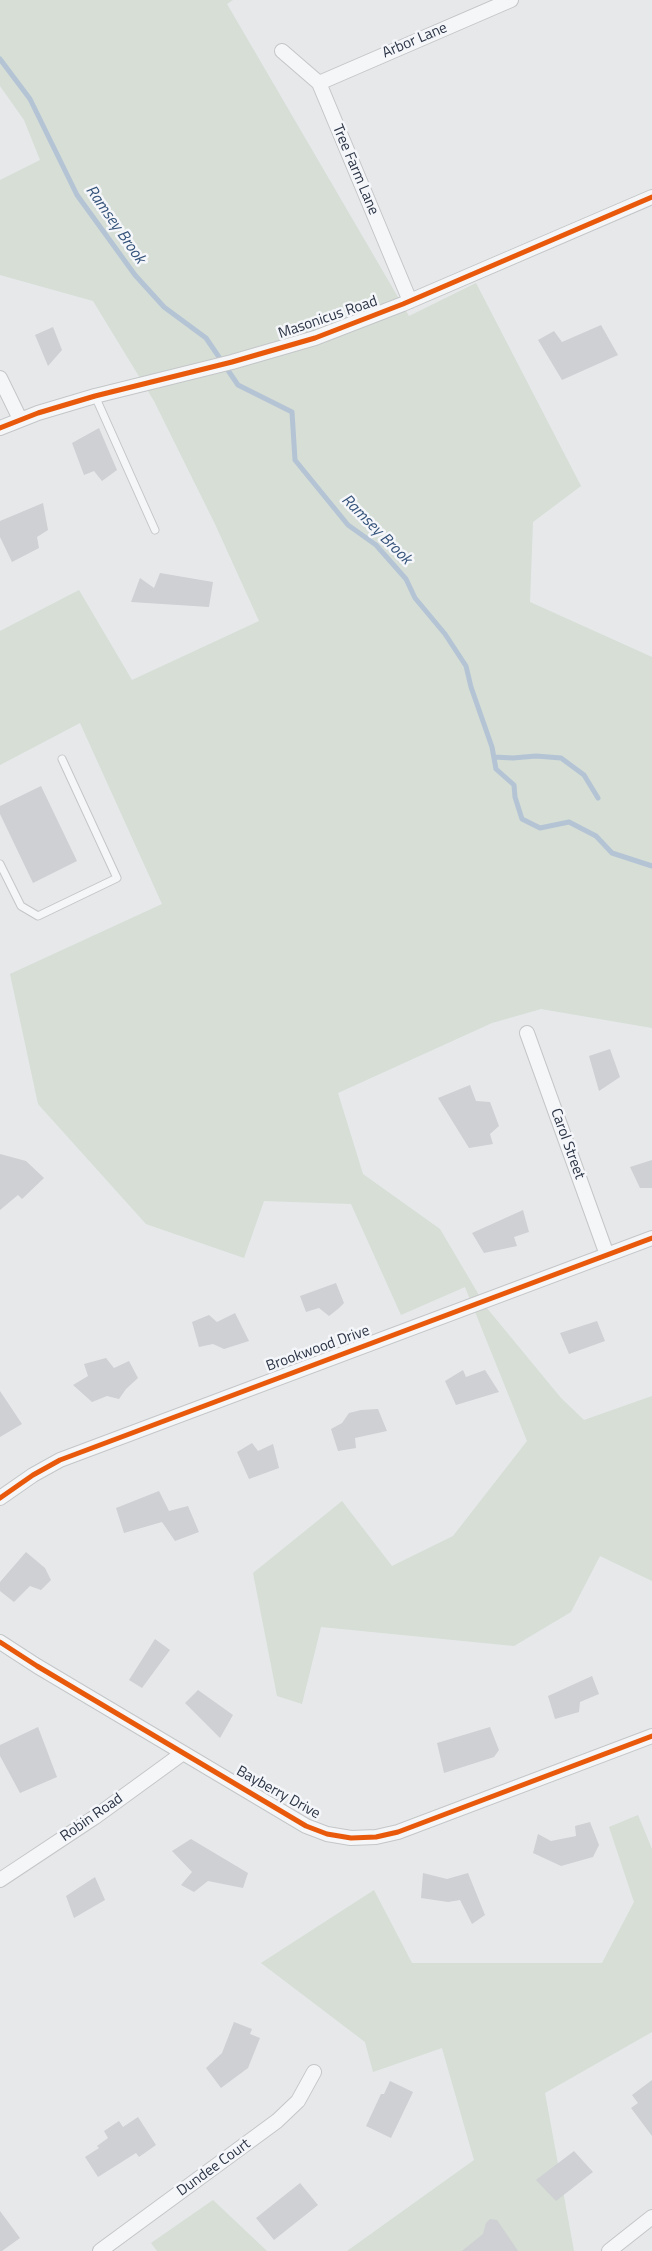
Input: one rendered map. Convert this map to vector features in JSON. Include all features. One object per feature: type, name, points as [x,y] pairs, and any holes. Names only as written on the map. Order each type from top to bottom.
[{"type":"street","name":"Arbor Lane","points":[[319,83],[511,0]]},
{"type":"street","name":"Tree Farm Lane","points":[[282,52],[319,83],[410,301]]},
{"type":"street","name":"Masonicus Road","points":[[0,428],[20,419],[95,396],[232,362],[314,338],[410,301],[652,197]]},
{"type":"street","points":[[0,378],[20,419]]},
{"type":"street","name":"Carol Street","points":[[527,1033],[607,1255]]},
{"type":"street","name":"Brookwood Drive","points":[[0,1498],[26,1479],[60,1460],[652,1238]]},
{"type":"street","name":"Bayberry Drive","points":[[0,1642],[306,1826],[327,1834],[351,1838],[376,1837],[398,1832],[652,1736]]},
{"type":"street","name":"Robin Road","points":[[0,1880],[94,1817],[183,1753]]},
{"type":"street","name":"Dundee Court","points":[[100,2251],[277,2121],[298,2101],[314,2072]]},
{"type":"street","points":[[609,2251],[652,2217]]},
{"type":"lane","points":[[95,396],[155,530]]},
{"type":"lane","points":[[0,864],[21,906],[38,916],[117,878],[62,759]]},
{"type":"shaded area","points":[[0,0],[233,0],[227,4],[409,316],[476,283],[581,486],[533,522],[530,602],[652,657],[652,1028],[541,1009],[492,1023],[338,1093],[363,1174],[440,1229],[486,1307],[561,1398],[584,1420],[652,1396],[652,1581],[600,1556],[571,1612],[514,1646],[321,1627],[302,1704],[277,1696],[253,1573],[342,1501],[392,1566],[453,1536],[527,1441],[465,1287],[401,1315],[351,1204],[264,1201],[244,1258],[146,1224],[38,1104],[10,974],[162,904],[80,723],[0,765],[0,631],[79,590],[132,680],[259,621],[215,524],[154,401],[93,301],[0,275],[0,180],[40,160],[24,120],[0,86]]},
{"type":"shaded area","points":[[638,1815],[652,1849],[652,2032],[545,2093],[574,2251],[347,2251],[474,2160],[442,2048],[373,2072],[365,2042],[261,1963],[374,1890],[412,1963],[602,1963],[634,1902],[609,1827]]},
{"type":"shaded area","points":[[213,2200],[267,2251],[157,2251],[151,2243]]},
{"type":"building","points":[[601,325],[618,355],[562,380],[538,340],[554,331],[562,342]]},
{"type":"building","points":[[53,327],[62,350],[48,366],[35,335]]},
{"type":"building","points":[[99,428],[117,470],[102,481],[94,471],[84,475],[72,443]]},
{"type":"building","points":[[43,503],[48,530],[37,537],[39,548],[12,562],[0,537],[0,521]]},
{"type":"building","points":[[160,573],[213,582],[209,607],[131,602],[140,578],[154,588]]},
{"type":"building","points":[[41,786],[77,861],[33,883],[0,814],[0,806]]},
{"type":"building","points":[[610,1049],[620,1077],[599,1091],[589,1056]]},
{"type":"building","points":[[470,1085],[476,1101],[490,1102],[499,1126],[490,1134],[493,1144],[469,1148],[438,1098]]},
{"type":"building","points":[[0,1154],[26,1161],[44,1178],[22,1199],[18,1195],[0,1210]]},
{"type":"building","points":[[652,1160],[652,1188],[640,1188],[630,1167]]},
{"type":"building","points":[[523,1210],[529,1232],[514,1237],[517,1246],[484,1253],[472,1233]]},
{"type":"building","points":[[336,1283],[344,1303],[338,1309],[329,1316],[319,1308],[306,1312],[300,1296]]},
{"type":"building","points":[[235,1313],[249,1341],[224,1349],[213,1344],[199,1347],[192,1322],[209,1315],[217,1322]]},
{"type":"building","points":[[597,1321],[605,1341],[569,1354],[560,1333]]},
{"type":"building","points":[[106,1358],[114,1368],[129,1361],[138,1378],[126,1389],[119,1399],[107,1396],[92,1402],[73,1385],[88,1376],[84,1364]]},
{"type":"building","points":[[463,1370],[466,1377],[485,1370],[499,1392],[456,1405],[445,1381]]},
{"type":"building","points":[[0,1391],[22,1424],[0,1437]]},
{"type":"building","points":[[378,1409],[387,1431],[355,1438],[356,1448],[338,1451],[331,1429],[342,1423],[349,1413]]},
{"type":"building","points":[[252,1443],[258,1451],[273,1444],[279,1468],[249,1479],[237,1452]]},
{"type":"building","points":[[159,1491],[169,1511],[188,1506],[199,1532],[175,1541],[162,1522],[124,1533],[116,1508]]},
{"type":"building","points":[[26,1552],[45,1568],[51,1580],[41,1590],[30,1586],[14,1602],[0,1591],[0,1582]]},
{"type":"building","points":[[155,1639],[170,1650],[142,1688],[129,1680]]},
{"type":"building","points":[[592,1676],[599,1694],[580,1702],[579,1712],[555,1719],[548,1696]]},
{"type":"building","points":[[198,1690],[233,1715],[220,1738],[185,1703]]},
{"type":"building","points":[[38,1727],[57,1777],[20,1793],[0,1756],[0,1745]]},
{"type":"building","points":[[490,1727],[499,1750],[494,1757],[444,1773],[437,1743]]},
{"type":"building","points":[[590,1822],[599,1845],[593,1857],[561,1866],[533,1853],[538,1834],[551,1841],[576,1836],[575,1826]]},
{"type":"building","points":[[191,1839],[248,1873],[243,1888],[208,1881],[194,1892],[181,1885],[192,1872],[172,1851]]},
{"type":"building","points":[[423,1873],[447,1879],[468,1873],[485,1915],[472,1924],[460,1900],[448,1902],[421,1898]]},
{"type":"building","points":[[95,1877],[105,1900],[74,1918],[66,1896]]},
{"type":"building","points":[[234,2022],[252,2029],[250,2034],[260,2038],[248,2068],[221,2088],[206,2068],[222,2053]]},
{"type":"building","points":[[652,2080],[652,2136],[631,2108],[638,2103],[632,2095]]},
{"type":"building","points":[[390,2081],[413,2092],[391,2138],[366,2126],[381,2094],[384,2094]]},
{"type":"building","points":[[138,2117],[156,2145],[139,2157],[136,2153],[98,2177],[85,2157],[99,2148],[97,2146],[108,2138],[104,2131],[119,2121],[123,2127]]},
{"type":"building","points":[[574,2151],[593,2172],[556,2201],[536,2180]]},
{"type":"building","points":[[300,2183],[318,2205],[274,2240],[256,2218]]},
{"type":"building","points":[[0,2211],[20,2238],[2,2251],[0,2251]]},
{"type":"building","points":[[490,2219],[497,2220],[518,2251],[462,2251],[483,2234],[486,2223]]},
{"type":"waterway","name":"Ramsey Brook","points":[[0,59],[30,99],[77,195],[135,275],[164,307],[206,338],[238,385],[292,412],[295,460],[348,525],[376,545],[406,579],[415,598],[445,634],[466,666],[471,687],[492,747],[496,769],[514,785],[515,797],[522,819],[540,828],[569,822],[596,836],[612,853],[652,866]]},
{"type":"waterway","points":[[494,757],[536,756],[561,758],[584,775],[598,798]]},
{"type":"cycle path","points":[[0,428],[38,413],[95,396],[232,362],[315,338],[403,304],[652,197]]},
{"type":"cycle path","points":[[0,1498],[33,1475],[60,1460],[652,1238]]},
{"type":"cycle path","points":[[0,1642],[37,1666],[306,1826],[327,1834],[351,1838],[376,1837],[398,1832],[652,1736]]}]
